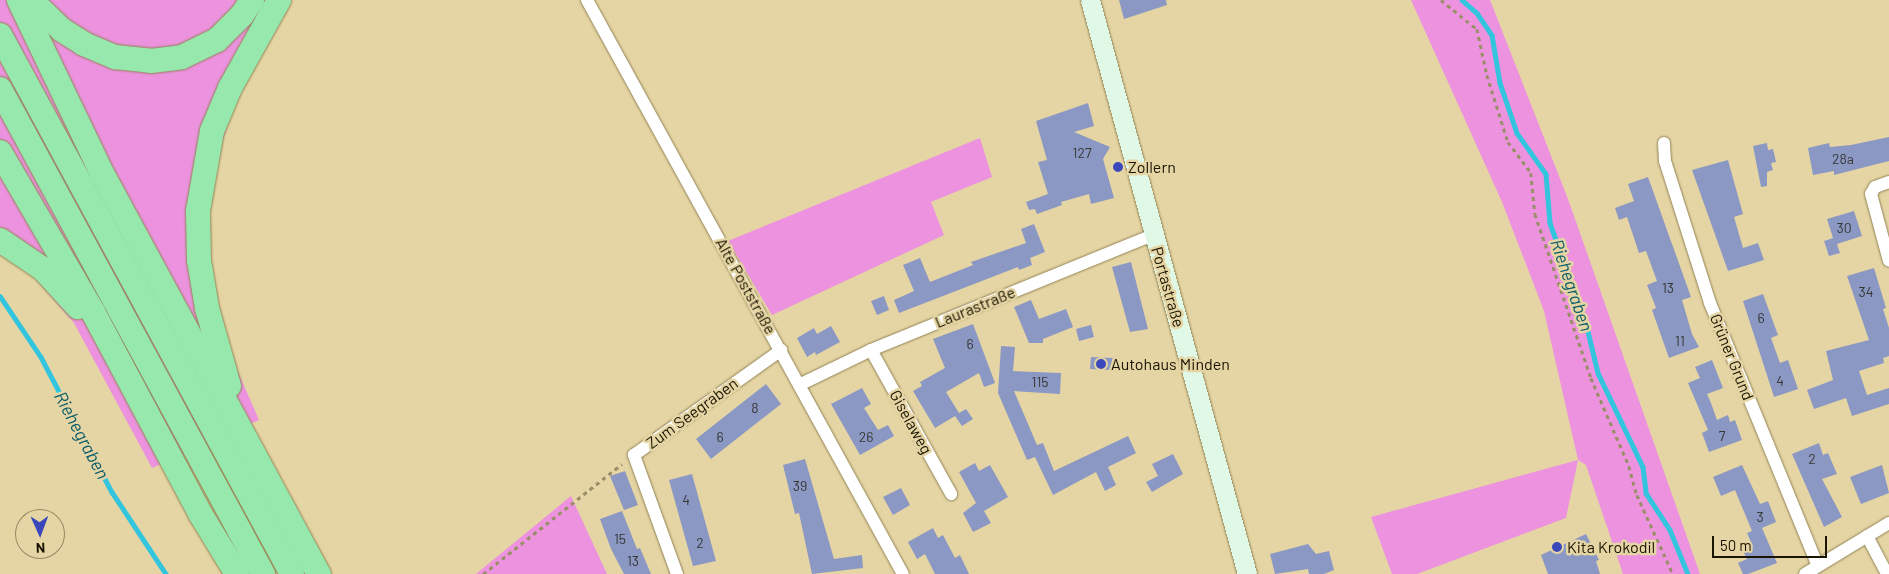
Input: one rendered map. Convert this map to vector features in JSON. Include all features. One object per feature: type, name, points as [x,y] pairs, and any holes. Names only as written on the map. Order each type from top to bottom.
[{"type":"highway","points":[[19,0],[103,175],[319,574]]},
{"type":"highway","points":[[31,0],[62,30],[84,44],[115,57],[150,61],[182,57],[217,40],[242,15],[252,0]]},
{"type":"highway","points":[[248,442],[207,308],[199,260],[198,211],[212,131],[230,88],[279,0]]},
{"type":"highway","points":[[0,35],[292,574]]},
{"type":"highway","points":[[0,89],[263,574]]},
{"type":"highway","points":[[0,152],[115,354],[201,515],[237,574]]},
{"type":"highway","points":[[0,240],[43,269],[115,354]]},
{"type":"main road","name":"Portastraße","points":[[1090,0],[1246,574]]},
{"type":"street","name":"Alte Poststraße","points":[[586,0],[903,574]]},
{"type":"street","name":"Grüner Grund","points":[[1664,143],[1665,161],[1710,303],[1818,566]]},
{"type":"street","points":[[1889,182],[1875,187],[1871,194],[1889,261]]},
{"type":"street","name":"Laurastraße","points":[[799,386],[871,350],[1153,234]]},
{"type":"street","name":"Zum Seegraben","points":[[677,574],[634,455],[781,350]]},
{"type":"street","name":"Giselaweg","points":[[871,350],[951,494]]},
{"type":"street","points":[[1805,574],[1889,524]]},
{"type":"street","points":[[1867,536],[1887,574]]},
{"type":"path","points":[[1442,0],[1476,29],[1487,75],[1508,142],[1531,173],[1535,214],[1591,378],[1629,466],[1636,495],[1673,574]]},
{"type":"path","points":[[483,574],[634,455]]},
{"type":"shaded area","points":[[0,0],[291,0],[237,97],[220,149],[208,206],[207,247],[225,342],[259,420],[152,468],[74,323],[34,277],[0,251]]},
{"type":"shaded area","points":[[1411,0],[1490,0],[1568,199],[1700,574],[1623,574],[1586,465],[1578,460],[1544,311],[1502,202]]},
{"type":"shaded area","points":[[980,138],[992,177],[931,202],[944,235],[772,315],[728,241]]},
{"type":"shaded area","points":[[1578,460],[1566,518],[1417,574],[1392,574],[1371,517]]},
{"type":"shaded area","points":[[571,496],[607,574],[476,574]]},
{"type":"building","points":[[1119,0],[1166,0],[1167,5],[1124,19]]},
{"type":"building","points":[[1088,103],[1094,126],[1074,132],[1110,147],[1103,159],[1114,198],[1091,204],[1089,194],[1061,202],[1062,205],[1037,214],[1035,209],[1029,210],[1026,202],[1048,194],[1038,162],[1047,160],[1036,121]]},
{"type":"building","points":[[1889,137],[1889,161],[1834,175],[1834,171],[1813,175],[1808,148],[1829,143],[1830,147],[1851,145]]},
{"type":"building","points":[[1767,143],[1768,150],[1773,149],[1776,162],[1771,163],[1773,170],[1767,172],[1767,186],[1761,187],[1753,146]]},
{"type":"building","points":[[1728,160],[1743,214],[1734,217],[1743,248],[1758,243],[1764,260],[1728,271],[1692,170]]},
{"type":"building","points":[[1648,177],[1691,297],[1682,300],[1692,334],[1699,347],[1669,358],[1652,310],[1656,308],[1647,285],[1657,281],[1646,251],[1639,253],[1627,217],[1619,220],[1615,208],[1634,201],[1628,184]]},
{"type":"building","points":[[1854,211],[1862,236],[1837,244],[1840,253],[1829,256],[1824,241],[1833,238],[1827,219]]},
{"type":"building","points":[[1034,224],[1045,252],[1030,258],[1032,265],[1019,270],[1018,267],[899,313],[894,300],[914,291],[903,265],[920,258],[930,282],[973,265],[971,262],[1026,243],[1021,229]]},
{"type":"building","points":[[1131,262],[1148,329],[1130,332],[1112,267]]},
{"type":"building","points":[[1874,268],[1886,308],[1883,309],[1889,328],[1889,356],[1883,358],[1884,363],[1859,371],[1867,395],[1889,388],[1889,404],[1852,416],[1846,398],[1814,409],[1807,390],[1833,380],[1826,351],[1869,340],[1847,276]]},
{"type":"building","points":[[1763,294],[1778,335],[1771,338],[1780,363],[1788,360],[1798,389],[1774,397],[1743,301]]},
{"type":"building","points":[[884,296],[889,310],[877,315],[871,301]]},
{"type":"building","points":[[1031,300],[1039,319],[1066,309],[1073,327],[1043,339],[1043,343],[1029,343],[1014,307]]},
{"type":"building","points":[[973,324],[995,383],[984,387],[979,373],[946,392],[959,413],[966,409],[973,419],[962,426],[955,416],[935,428],[913,391],[922,386],[920,382],[945,368],[933,339]]},
{"type":"building","points":[[1091,325],[1094,337],[1079,341],[1076,329]]},
{"type":"building","points":[[831,326],[840,342],[816,355],[815,352],[807,357],[797,338],[814,328],[817,334]]},
{"type":"building","points":[[1001,346],[1015,347],[1013,371],[1061,373],[1060,394],[1014,391],[1037,445],[1043,443],[1054,471],[1128,436],[1136,453],[1108,467],[1116,485],[1105,491],[1096,472],[1053,495],[1035,457],[1027,460],[998,393]]},
{"type":"building","name":"Autohaus Minden","points":[[1091,357],[1113,358],[1112,370],[1090,369]]},
{"type":"building","points":[[1712,360],[1723,388],[1707,394],[1717,420],[1728,415],[1730,422],[1735,420],[1742,440],[1709,452],[1702,433],[1708,430],[1688,383],[1700,378],[1695,367]]},
{"type":"building","points":[[766,384],[781,404],[711,459],[696,439]]},
{"type":"building","points":[[862,388],[871,404],[864,408],[878,430],[888,425],[894,436],[860,455],[831,404]]},
{"type":"building","points":[[1819,443],[1823,455],[1828,453],[1837,474],[1822,479],[1842,517],[1824,527],[1792,454]]},
{"type":"building","points":[[1173,454],[1183,474],[1152,492],[1146,482],[1158,476],[1152,464]]},
{"type":"building","points":[[805,459],[834,559],[862,555],[863,568],[812,574],[799,513],[795,514],[783,465]]},
{"type":"building","points":[[975,463],[979,471],[990,465],[1008,497],[984,511],[991,523],[973,532],[963,513],[976,503],[959,472]]},
{"type":"building","points":[[1742,465],[1760,504],[1768,501],[1776,522],[1762,528],[1777,563],[1748,574],[1743,574],[1738,563],[1747,559],[1743,551],[1753,547],[1747,533],[1752,531],[1735,490],[1721,496],[1713,477]]},
{"type":"building","points":[[1882,465],[1889,493],[1861,504],[1850,477]]},
{"type":"building","points":[[625,471],[638,505],[624,510],[610,476]]},
{"type":"building","points":[[692,474],[716,561],[693,566],[669,480]]},
{"type":"building","points":[[901,488],[910,505],[893,515],[883,497]]},
{"type":"building","points":[[622,511],[637,549],[640,548],[651,574],[624,574],[611,549],[600,519]]},
{"type":"building","points":[[933,528],[938,538],[943,535],[955,558],[960,555],[969,574],[935,574],[925,554],[917,559],[908,542]]},
{"type":"building","name":"Kita Krokodil","points":[[1586,534],[1599,560],[1596,561],[1600,574],[1548,574],[1541,555]]},
{"type":"building","points":[[1308,544],[1316,554],[1329,551],[1334,570],[1324,574],[1309,574],[1308,569],[1275,574],[1270,554]]},
{"type":"waterway","name":"Riehegraben","points":[[1462,0],[1477,13],[1492,35],[1500,83],[1517,133],[1546,174],[1550,223],[1586,323],[1598,373],[1643,467],[1646,493],[1670,530],[1688,574]]},
{"type":"waterway","name":"Riehegraben","points":[[0,296],[41,357],[112,492],[166,574]]},
{"type":"place","name":"Zollern","points":[[1118,167]]},
{"type":"place","name":"Autohaus Minden","points":[[1101,364]]},
{"type":"place","name":"Kita Krokodil","points":[[1557,547]]}]
